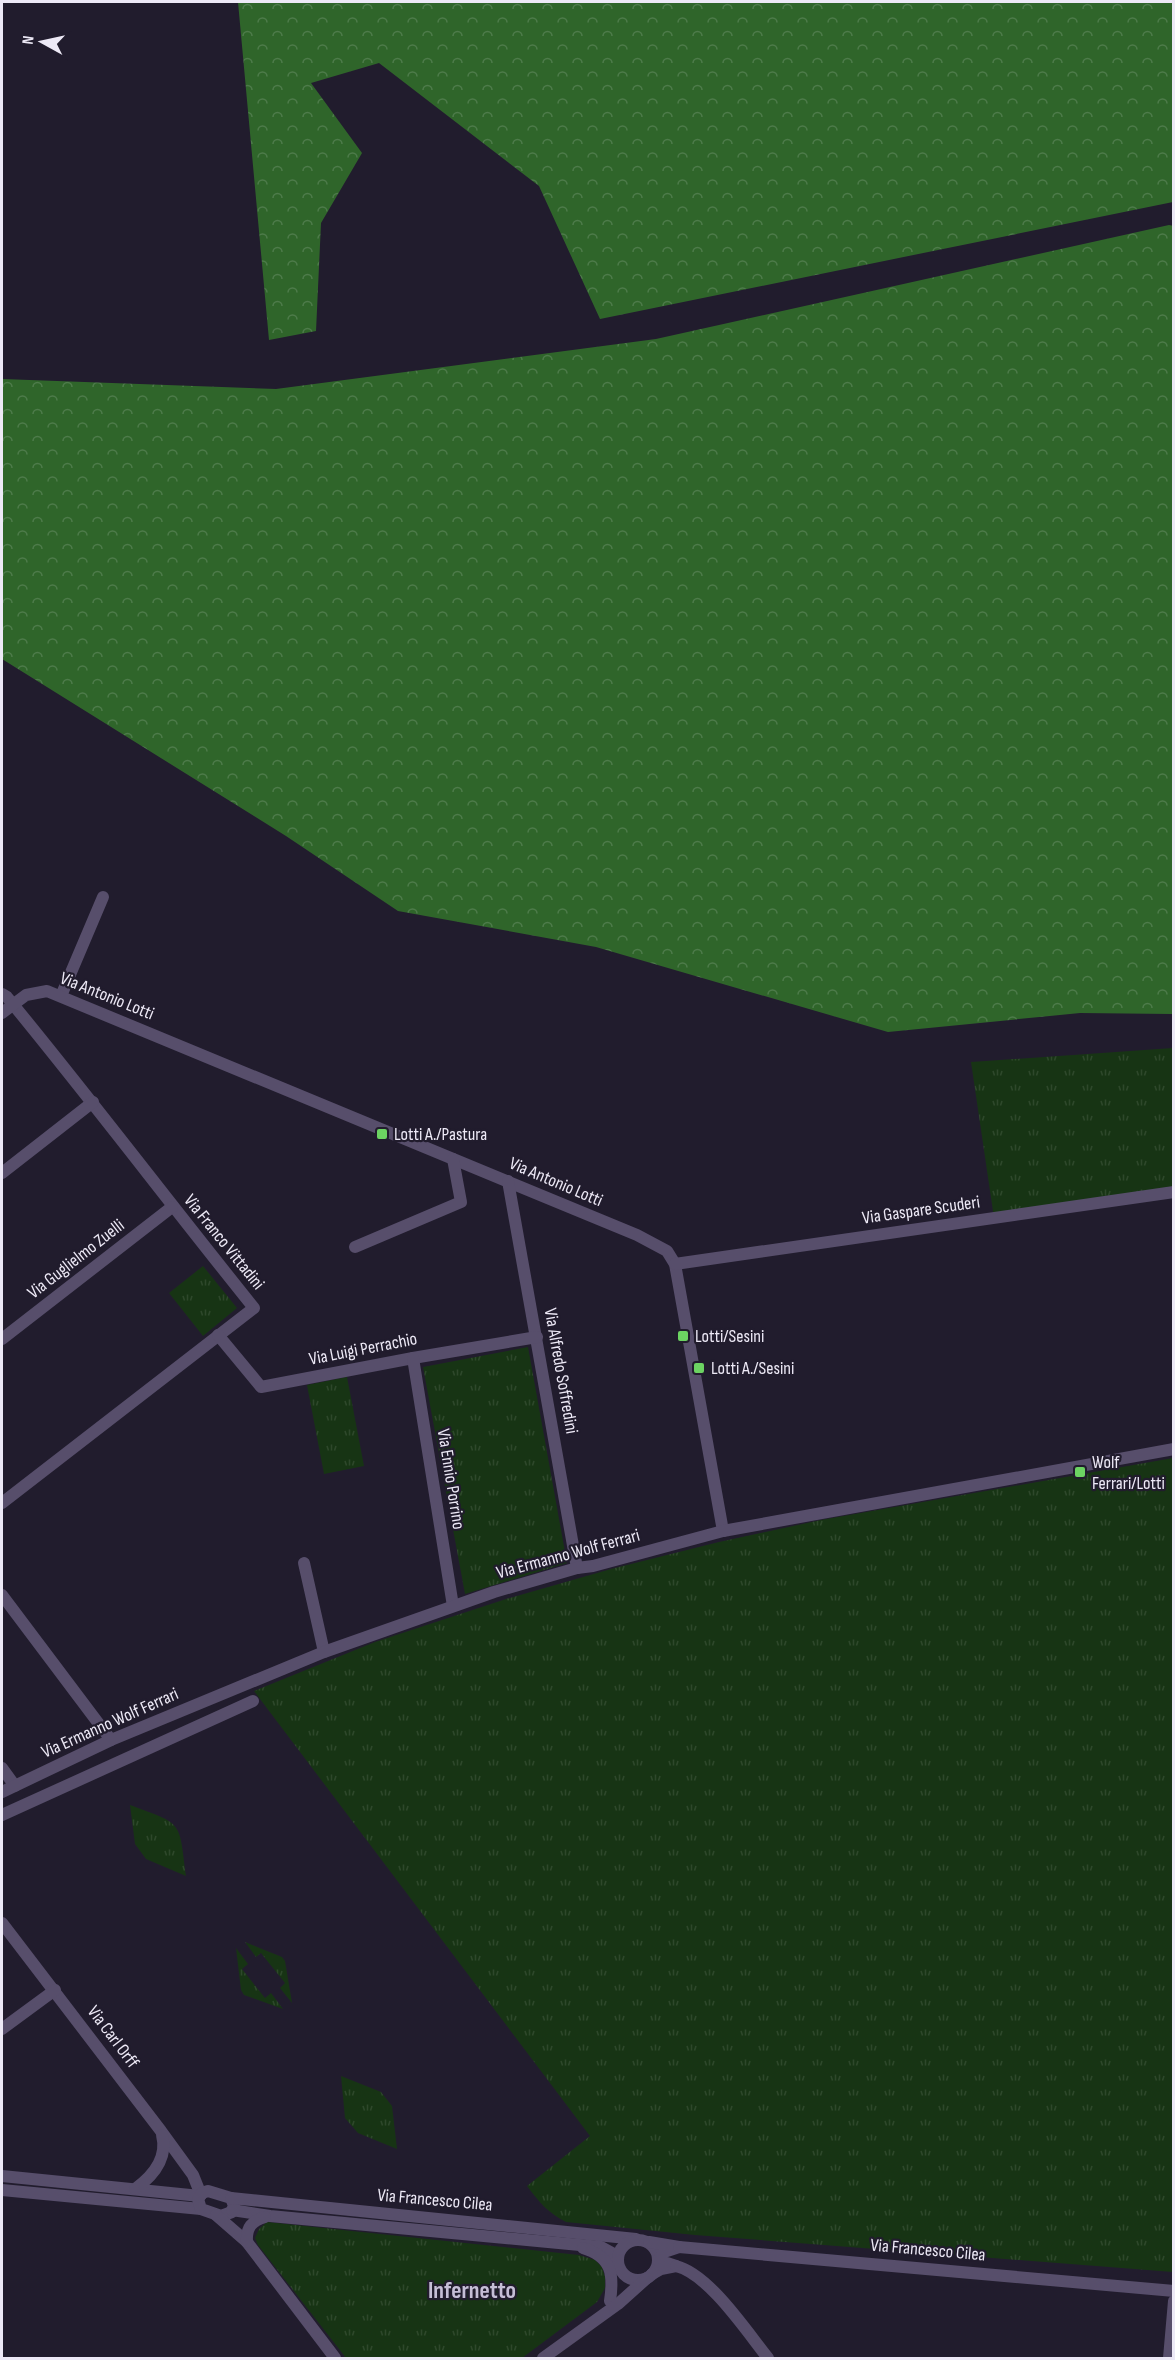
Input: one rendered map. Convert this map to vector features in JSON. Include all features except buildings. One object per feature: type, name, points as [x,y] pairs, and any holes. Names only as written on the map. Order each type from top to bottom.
[{"type":"street","points":[[61,996],[103,897]]},
{"type":"street","name":"Via Antonio Lotti","points":[[2,1013],[27,995],[37,991],[47,991],[61,996],[637,1235],[667,1251],[675,1264]]},
{"type":"street","name":"Via Franco Vittadini","points":[[2,994],[13,1004],[93,1102],[172,1207],[254,1308],[2,1503]]},
{"type":"street","points":[[2,1173],[93,1102]]},
{"type":"street","points":[[355,1247],[460,1202],[453,1159]]},
{"type":"street","name":"Via Alfredo Soffredini","points":[[508,1181],[577,1568]]},
{"type":"street","name":"Via Gaspare Scuderi","points":[[675,1264],[1173,1192]]},
{"type":"street","name":"Via Guglielmo Zuelli","points":[[2,1339],[172,1207]]},
{"type":"street","points":[[675,1264],[723,1531]]},
{"type":"street","name":"Via Luigi Perrachio","points":[[218,1335],[261,1387],[537,1337]]},
{"type":"street","name":"Via Ennio Porrino","points":[[413,1358],[453,1606]]},
{"type":"street","name":"Via Ermanno Wolf Ferrari","points":[[2,1792],[111,1740],[324,1652],[453,1606],[577,1568],[593,1566],[723,1531],[1173,1449]]},
{"type":"street","points":[[304,1563],[324,1652]]},
{"type":"street","points":[[2,1595],[111,1740]]},
{"type":"street","points":[[2,1815],[253,1701]]},
{"type":"street","points":[[2,1768],[15,1786]]},
{"type":"street","name":"Via Carl Orff","points":[[2,1923],[161,2130],[193,2175],[203,2198]]},
{"type":"street","points":[[2,2029],[55,1990]]},
{"type":"street","points":[[135,2189],[152,2174],[161,2159],[164,2150],[161,2130]]},
{"type":"street","name":"Via Francesco Cilea","points":[[2,2176],[203,2198],[270,2216],[601,2247],[612,2253],[618,2265]]},
{"type":"street","name":"Via Francesco Cilea","points":[[2,2190],[203,2198],[216,2214],[224,2216],[232,2207]]},
{"type":"street","points":[[232,2207],[236,2231]]},
{"type":"street","name":"Via Francesco Cilea","points":[[232,2207],[636,2239]]},
{"type":"street","points":[[216,2214],[247,2242],[335,2358]]},
{"type":"street","points":[[247,2242],[247,2231],[251,2224],[270,2216]]},
{"type":"street","points":[[596,2318],[610,2301],[620,2249],[636,2239],[649,2242],[654,2247],[658,2260]]},
{"type":"street","name":"Via Francesco Cilea","points":[[649,2242],[679,2247],[1173,2291]]},
{"type":"street","name":"Via Francesco Cilea","points":[[573,2246],[591,2251],[603,2259],[611,2269],[614,2279],[610,2301]]},
{"type":"street","points":[[618,2265],[623,2274],[634,2280],[650,2276],[664,2252],[679,2247]]},
{"type":"street","points":[[692,2272],[696,2247]]},
{"type":"street","points":[[658,2260],[692,2272],[709,2286],[768,2358]]},
{"type":"street","points":[[543,2358],[618,2304],[650,2276],[661,2269],[676,2266]]},
{"type":"street","points":[[1169,2358],[1173,2301]]},
{"type":"green space","points":[[238,2],[1173,2],[1173,202],[600,319],[539,186],[379,63],[311,83],[362,153],[321,223],[316,331],[269,340]]},
{"type":"green space","points":[[1169,225],[1174,226],[1173,1014],[1080,1013],[888,1032],[596,947],[398,911],[286,836],[2,659],[2,379],[276,389],[656,339]]},
{"type":"green space","points":[[1173,1048],[1173,1192],[994,1218],[971,1062]]},
{"type":"green space","points":[[203,1266],[237,1308],[203,1336],[169,1293]]},
{"type":"green space","points":[[528,1347],[567,1563],[465,1594],[423,1367]]},
{"type":"green space","points":[[347,1377],[364,1466],[324,1474],[307,1385]]},
{"type":"green space","points":[[1173,1458],[1173,2272],[695,2235],[566,2222],[549,2211],[527,2186],[590,2136],[254,1691],[375,1642],[506,1599],[611,1569],[821,1520]]},
{"type":"green space","points":[[130,1805],[169,1821],[175,1827],[182,1844],[186,1876],[146,1859],[135,1844]]},
{"type":"green space","points":[[245,1942],[282,1957],[285,1961],[292,2003],[280,1988],[285,1983],[261,1953],[256,1957]]},
{"type":"green space","points":[[236,1948],[248,1964],[242,1969],[265,1998],[271,1993],[283,2009],[244,1995],[241,1990]]},
{"type":"green space","points":[[341,2076],[381,2092],[392,2106],[397,2149],[358,2133],[345,2118]]},
{"type":"green space","points":[[267,2222],[579,2255],[595,2260],[602,2267],[605,2288],[597,2302],[522,2358],[346,2358],[258,2245],[255,2238],[259,2229]]},
{"type":"place","name":"Lotti A./Pastura","points":[[382,1134]]},
{"type":"place","name":"Lotti/Sesini","points":[[683,1336]]},
{"type":"place","name":"Lotti A./Sesini","points":[[699,1368]]},
{"type":"place","name":"Wolf Ferrari/Lotti","points":[[1080,1472]]},
{"type":"district","name":"Infernetto","points":[[472,2290]]}]
